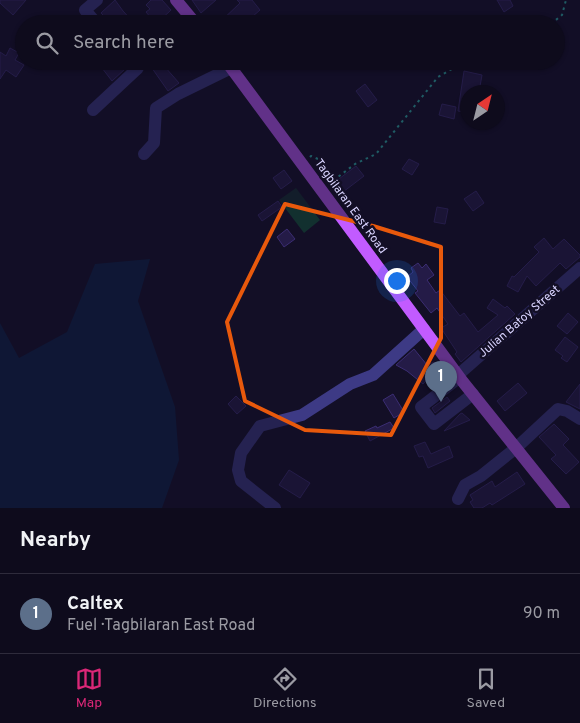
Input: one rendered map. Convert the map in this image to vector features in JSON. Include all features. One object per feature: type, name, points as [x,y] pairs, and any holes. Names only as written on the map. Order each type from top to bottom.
[{"type":"main road","points":[[176,0],[187,15]]},
{"type":"main road","name":"Tagbilaran East Road","points":[[233,70],[424,330],[564,508]]},
{"type":"street","points":[[89,15],[85,10],[97,0]]},
{"type":"street","points":[[93,110],[136,70]]},
{"type":"street","points":[[144,154],[154,143],[156,108],[220,70]]},
{"type":"street","name":"Julian Batoy Street","points":[[473,394],[434,424],[420,407],[459,376],[580,268]]},
{"type":"street","points":[[276,508],[241,481],[238,470],[241,453],[260,426],[302,415],[350,384],[374,375],[424,330]]},
{"type":"street","points":[[458,499],[465,485],[481,476],[516,448],[558,409],[567,411],[580,419]]},
{"type":"path","points":[[562,15],[566,0]]},
{"type":"path","points":[[302,163],[311,156],[318,159],[331,177],[338,177],[355,164],[376,154],[438,77],[450,70]]},
{"type":"highlighted area","points":[[285,204],[373,226],[441,247],[441,338],[391,435],[305,430],[245,401],[227,322]]},
{"type":"green space","points":[[296,188],[320,220],[304,233],[279,200]]},
{"type":"water","points":[[150,259],[138,301],[175,407],[179,460],[162,508],[0,508],[0,323],[19,358],[67,332],[95,264]]},
{"type":"building","points":[[0,0],[26,0],[13,15],[0,3]]},
{"type":"building","points":[[115,0],[127,15],[103,15],[101,13]]},
{"type":"building","points":[[151,0],[162,0],[171,10],[166,15],[148,15],[146,12],[150,9],[146,5]]},
{"type":"building","points":[[192,0],[216,0],[201,13]]},
{"type":"building","points":[[237,0],[252,0],[260,10],[254,15],[227,15],[240,3]]},
{"type":"building","points":[[497,0],[510,0],[513,6],[504,12]]},
{"type":"building","points":[[10,48],[15,51],[15,70],[21,70],[16,77],[6,70],[0,79],[0,52],[6,56]]},
{"type":"building","points":[[104,70],[124,70],[112,81]]},
{"type":"building","points":[[153,70],[168,70],[179,83],[168,91]]},
{"type":"building","points":[[464,71],[482,75],[480,85],[462,85]]},
{"type":"building","points":[[365,84],[377,100],[368,107],[356,91]]},
{"type":"building","points":[[442,104],[456,107],[454,119],[439,115]]},
{"type":"building","points":[[409,159],[419,164],[412,175],[402,169]]},
{"type":"building","points":[[356,166],[364,176],[343,192],[335,182]]},
{"type":"building","points":[[284,170],[292,181],[281,189],[273,178]]},
{"type":"building","points":[[476,191],[484,203],[473,211],[464,199]]},
{"type":"building","points":[[278,201],[282,207],[262,221],[258,215]]},
{"type":"building","points":[[437,207],[448,209],[445,224],[434,222]]},
{"type":"building","points":[[287,229],[295,239],[284,247],[277,237]]},
{"type":"building","points":[[544,238],[553,249],[564,239],[580,257],[566,269],[560,263],[536,286],[527,276],[518,292],[507,286],[512,276],[514,277],[539,252],[534,247]]},
{"type":"building","points":[[418,263],[422,268],[426,264],[434,275],[427,280],[436,293],[440,290],[460,316],[464,313],[478,332],[498,315],[487,308],[493,299],[505,308],[507,306],[515,314],[461,362],[455,354],[457,352],[441,328],[448,324],[437,308],[431,313],[415,293],[418,291],[407,277],[413,272],[411,268]]},
{"type":"building","points":[[568,313],[578,322],[567,334],[557,326]]},
{"type":"building","points":[[565,337],[578,347],[567,362],[555,350]]},
{"type":"building","points":[[414,349],[427,365],[434,362],[436,365],[439,363],[443,370],[423,384],[396,365]]},
{"type":"building","points":[[518,383],[527,393],[505,411],[497,401]]},
{"type":"building","points":[[580,384],[580,409],[566,402]]},
{"type":"building","points":[[393,394],[404,412],[394,418],[383,400]]},
{"type":"building","points":[[236,396],[246,406],[237,414],[228,404]]},
{"type":"building","points":[[447,397],[450,401],[435,413],[432,408]]},
{"type":"building","points":[[462,413],[470,420],[444,431],[460,414]]},
{"type":"building","points":[[390,422],[394,428],[370,441],[365,431]]},
{"type":"building","points":[[554,424],[569,439],[563,445],[579,462],[566,474],[551,459],[556,455],[539,437]]},
{"type":"building","points":[[425,442],[431,454],[449,446],[453,457],[428,468],[423,456],[419,457],[414,446]]},
{"type":"building","points":[[289,470],[310,483],[300,498],[279,485]]},
{"type":"building","points":[[517,472],[525,484],[492,505],[490,503],[482,508],[474,508],[470,502],[473,500],[470,495],[492,481],[495,487]]},
{"type":"place","name":"Caltex","points":[[441,402]]}]
